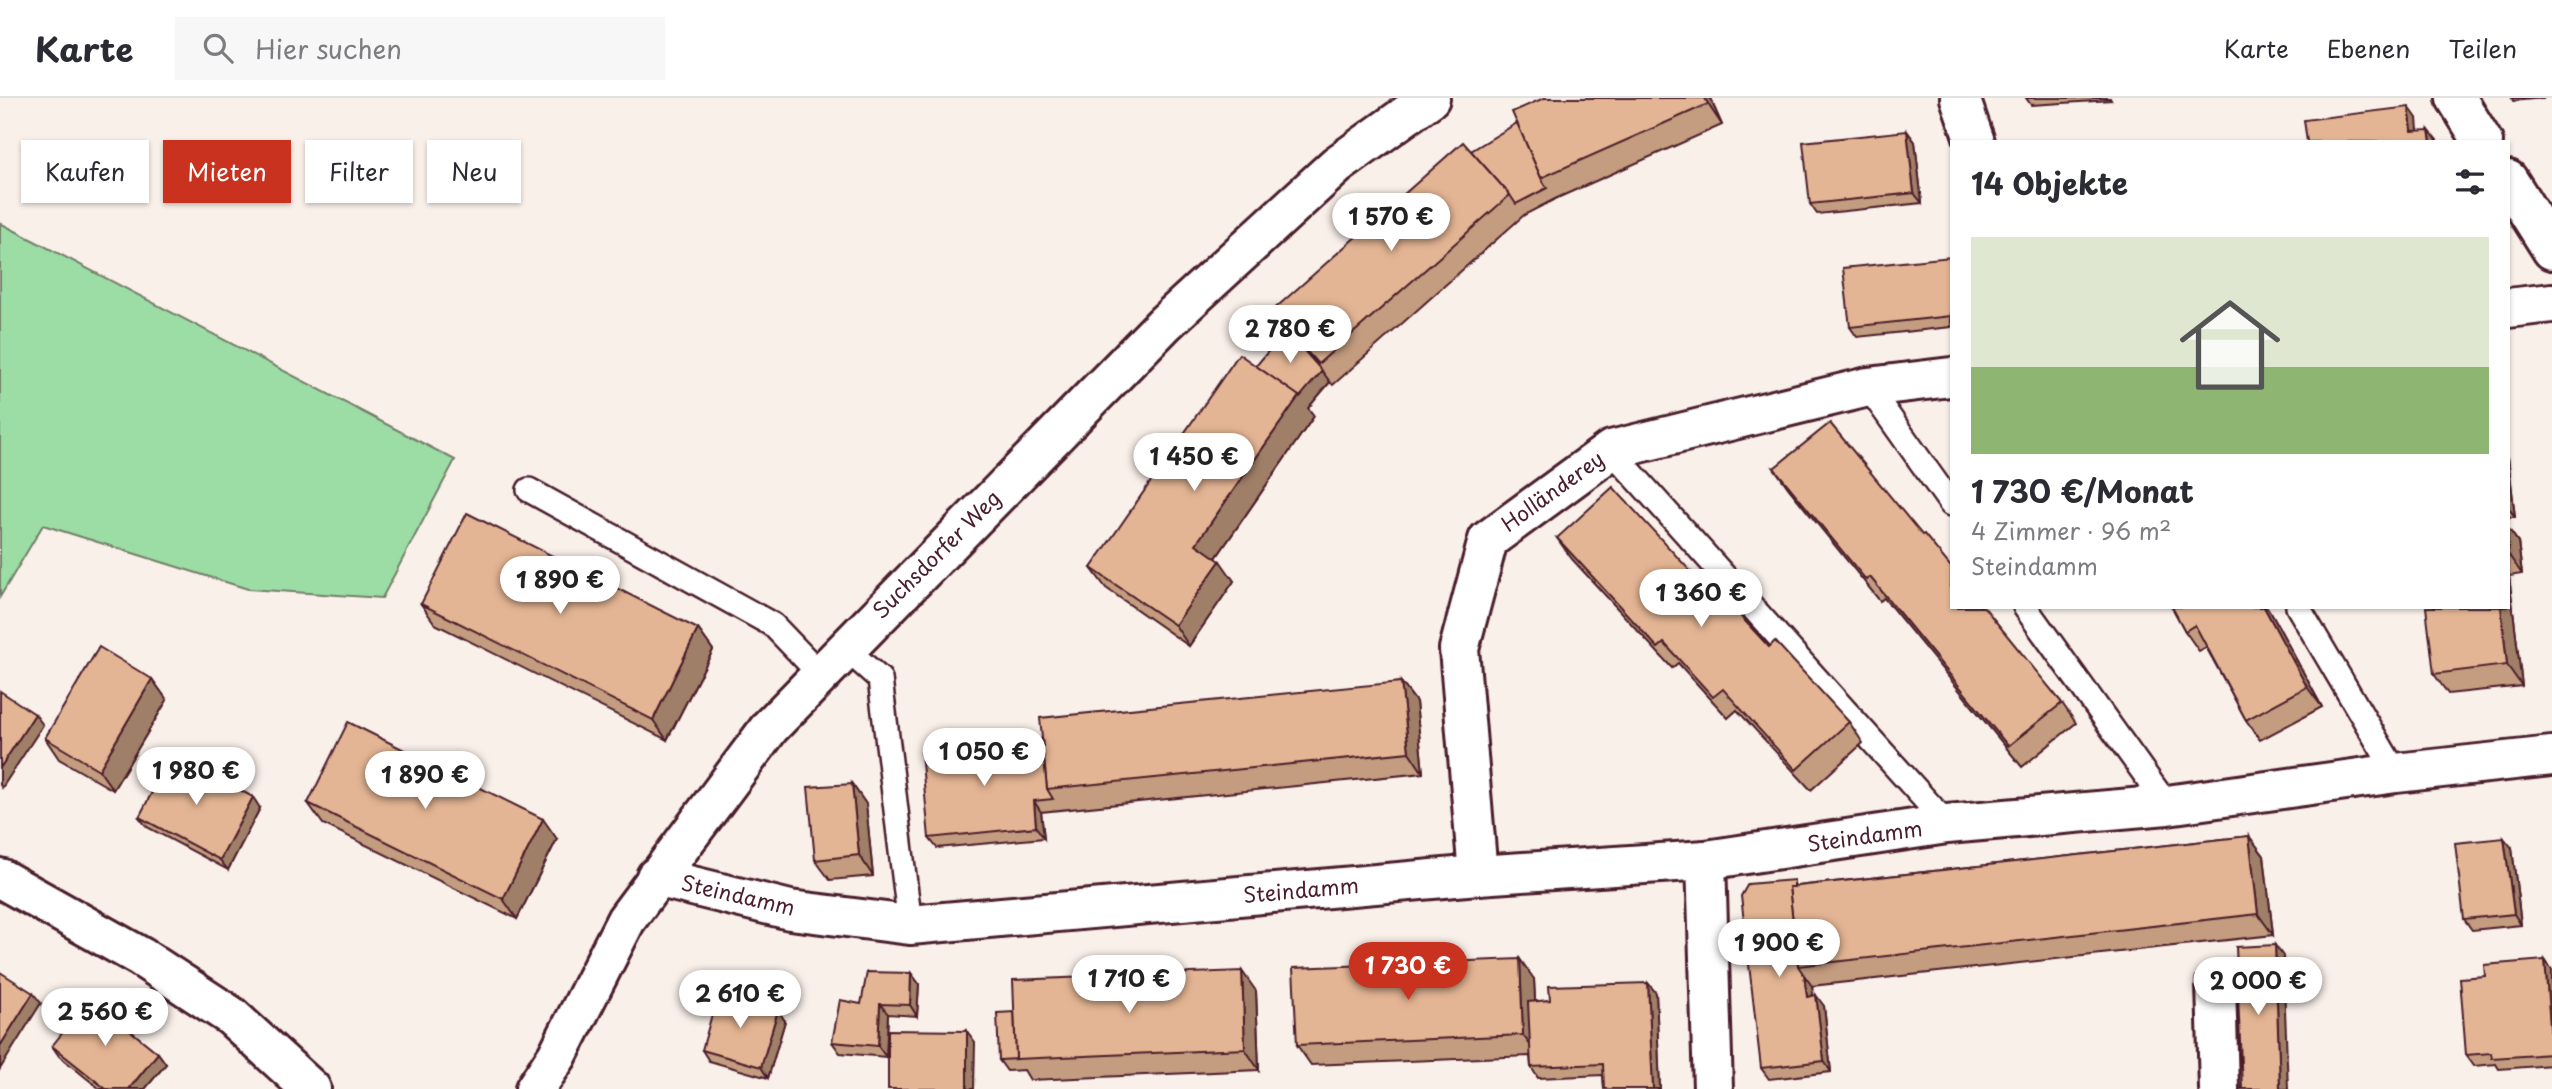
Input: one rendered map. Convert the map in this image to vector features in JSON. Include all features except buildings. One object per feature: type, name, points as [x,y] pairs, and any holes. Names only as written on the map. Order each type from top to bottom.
[{"type":"street","name":"Suchsdorfer Weg","points":[[535,1089],[557,1056],[626,920],[770,727],[1165,323],[1337,165],[1430,98]]},
{"type":"street","points":[[1960,98],[1974,140]]},
{"type":"street","points":[[2456,98],[2482,140]]},
{"type":"street","points":[[2510,183],[2552,250]]},
{"type":"street","points":[[2510,307],[2552,303]]},
{"type":"street","name":"Holländerey","points":[[1478,875],[1459,649],[1488,540],[1611,450],[1868,387],[1950,377]]},
{"type":"street","name":"Steindamm","points":[[656,877],[790,910],[910,925],[1478,875],[1706,860],[1947,824],[2167,805],[2396,773],[2552,756]]},
{"type":"street","points":[[1706,860],[1713,1089]]},
{"type":"street","points":[[0,878],[141,957],[231,1016],[311,1089]]},
{"type":"street","points":[[2216,983],[2219,1089]]},
{"type":"lane","points":[[1868,387],[1950,503]]},
{"type":"lane","name":"Steindamm","points":[[1611,450],[1947,824]]},
{"type":"lane","points":[[529,490],[773,625],[832,661],[880,679],[910,925]]},
{"type":"lane","points":[[2026,609],[2167,805]]},
{"type":"lane","points":[[2299,609],[2396,773]]},
{"type":"green space","points":[[0,223],[455,460],[382,598],[248,589],[43,525],[0,597]]}]
